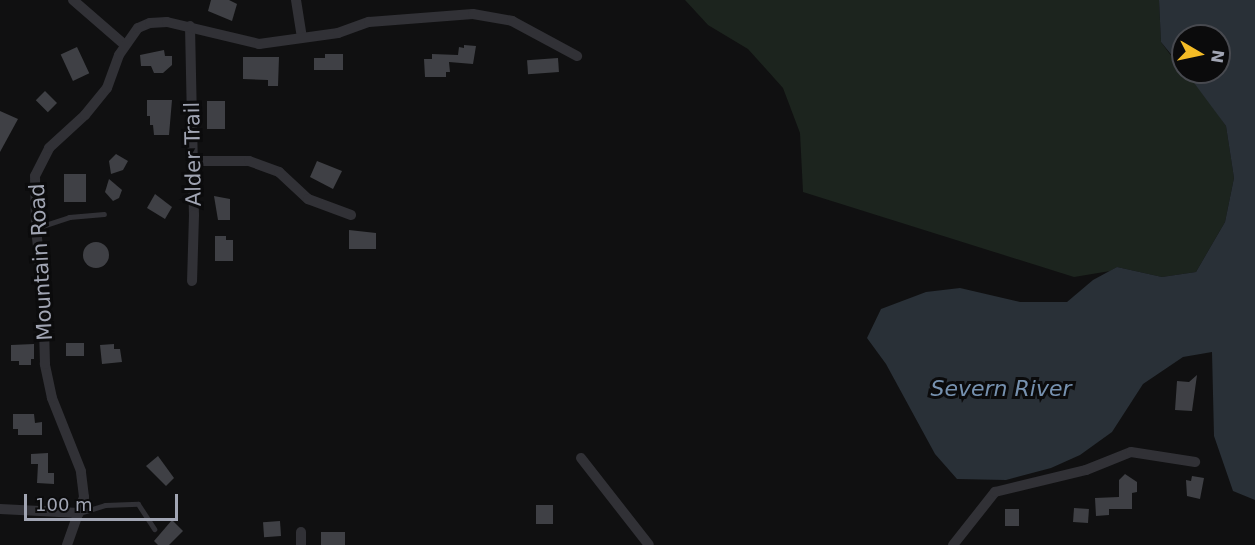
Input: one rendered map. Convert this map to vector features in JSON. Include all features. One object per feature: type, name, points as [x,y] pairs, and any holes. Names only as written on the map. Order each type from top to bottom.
[{"type":"street","points":[[73,0],[125,45]]},
{"type":"street","points":[[296,0],[302,38]]},
{"type":"street","name":"Mountain Road","points":[[67,545],[84,497],[81,471],[52,398],[45,364],[35,176],[49,148],[85,115],[107,88],[125,45],[138,28],[150,23],[190,26],[259,44],[338,33],[369,22],[473,14],[512,21],[578,56]]},
{"type":"street","name":"Alder Trail","points":[[190,26],[193,161],[192,281]]},
{"type":"street","points":[[193,161],[249,161],[279,172],[308,199],[351,215]]},
{"type":"street","points":[[953,545],[995,492],[1086,471],[1131,452],[1195,462]]},
{"type":"street","points":[[581,458],[649,545]]},
{"type":"street","points":[[0,509],[79,513]]},
{"type":"street","points":[[301,532],[301,545]]},
{"type":"lane","points":[[36,228],[69,217],[104,214]]},
{"type":"lane","points":[[79,513],[105,505],[138,504],[154,530]]},
{"type":"shaded area","points":[[685,0],[1159,0],[1161,42],[1171,56],[1171,84],[1196,84],[1226,126],[1234,178],[1225,222],[1196,272],[1162,277],[1117,267],[1110,271],[1074,277],[803,192],[800,133],[783,88],[748,49],[708,25]]},
{"type":"water","name":"Severn River","points":[[1159,0],[1255,0],[1255,500],[1233,491],[1214,436],[1212,352],[1183,357],[1143,384],[1112,432],[1080,455],[1051,468],[1006,480],[957,479],[935,454],[886,364],[867,338],[881,309],[926,292],[960,288],[1020,302],[1067,302],[1093,280],[1117,267],[1162,277],[1196,272],[1225,222],[1234,178],[1226,126],[1195,84],[1231,84],[1231,24],[1171,24],[1171,54],[1161,42]]},
{"type":"building","points":[[211,0],[229,0],[237,4],[232,21],[208,11]]},
{"type":"building","points":[[464,45],[476,46],[473,64],[449,62],[450,72],[446,72],[446,77],[425,77],[424,59],[432,59],[432,54],[458,55],[459,47],[464,48]]},
{"type":"building","points":[[77,47],[89,73],[73,81],[61,55]]},
{"type":"building","points":[[164,50],[165,56],[172,56],[172,65],[163,73],[154,73],[151,66],[141,66],[140,55]]},
{"type":"building","points":[[325,54],[343,54],[343,70],[314,70],[314,58],[325,58]]},
{"type":"building","points":[[243,57],[279,57],[278,86],[268,86],[268,80],[243,79]]},
{"type":"building","points":[[558,58],[559,72],[528,74],[527,60]]},
{"type":"building","points":[[45,91],[57,103],[48,112],[36,100]]},
{"type":"building","points":[[147,100],[172,100],[169,135],[154,135],[153,125],[150,125],[150,116],[147,116]]},
{"type":"building","points":[[207,101],[225,101],[225,129],[207,129]]},
{"type":"building","points":[[0,111],[18,119],[0,152]]},
{"type":"building","points":[[116,154],[128,161],[123,170],[111,174],[109,161]]},
{"type":"building","points":[[317,161],[342,171],[333,189],[310,177]]},
{"type":"building","points":[[64,174],[86,174],[86,202],[64,202]]},
{"type":"building","points":[[109,179],[122,190],[119,198],[113,201],[105,192]]},
{"type":"building","points":[[155,194],[172,207],[165,219],[147,208]]},
{"type":"building","points":[[214,196],[230,199],[230,220],[218,220]]},
{"type":"building","points":[[349,230],[376,233],[376,249],[349,249]]},
{"type":"building","points":[[215,236],[226,236],[226,240],[233,240],[233,261],[215,261]]},
{"type":"building","points":[[96,242],[105,246],[109,255],[105,264],[96,268],[87,264],[83,255],[87,246]]},
{"type":"building","points":[[66,343],[84,343],[84,356],[66,356]]},
{"type":"building","points":[[34,344],[34,359],[31,359],[31,365],[19,365],[19,361],[11,361],[11,345]]},
{"type":"building","points":[[114,344],[114,349],[120,349],[122,362],[102,364],[100,345]]},
{"type":"building","points":[[1197,375],[1192,411],[1175,410],[1177,381],[1189,382]]},
{"type":"building","points":[[13,414],[34,414],[35,423],[42,422],[42,435],[18,435],[18,429],[13,429]]},
{"type":"building","points":[[48,453],[48,473],[54,473],[54,484],[37,483],[38,464],[31,464],[31,454]]},
{"type":"building","points":[[158,456],[174,478],[166,486],[146,466]]},
{"type":"building","points":[[1125,474],[1137,482],[1137,492],[1132,493],[1132,509],[1109,509],[1109,515],[1096,516],[1095,498],[1119,497],[1119,480]]},
{"type":"building","points":[[1192,476],[1204,478],[1200,499],[1187,496],[1186,480],[1191,481]]},
{"type":"building","points":[[536,505],[553,505],[553,524],[536,524]]},
{"type":"building","points":[[1074,508],[1089,509],[1088,523],[1073,522]]},
{"type":"building","points":[[1005,509],[1019,509],[1019,526],[1005,526]]},
{"type":"building","points":[[172,520],[183,531],[169,545],[158,545],[154,541]]},
{"type":"building","points":[[280,521],[281,536],[264,537],[263,522]]},
{"type":"building","points":[[321,532],[345,532],[345,545],[321,545]]}]
